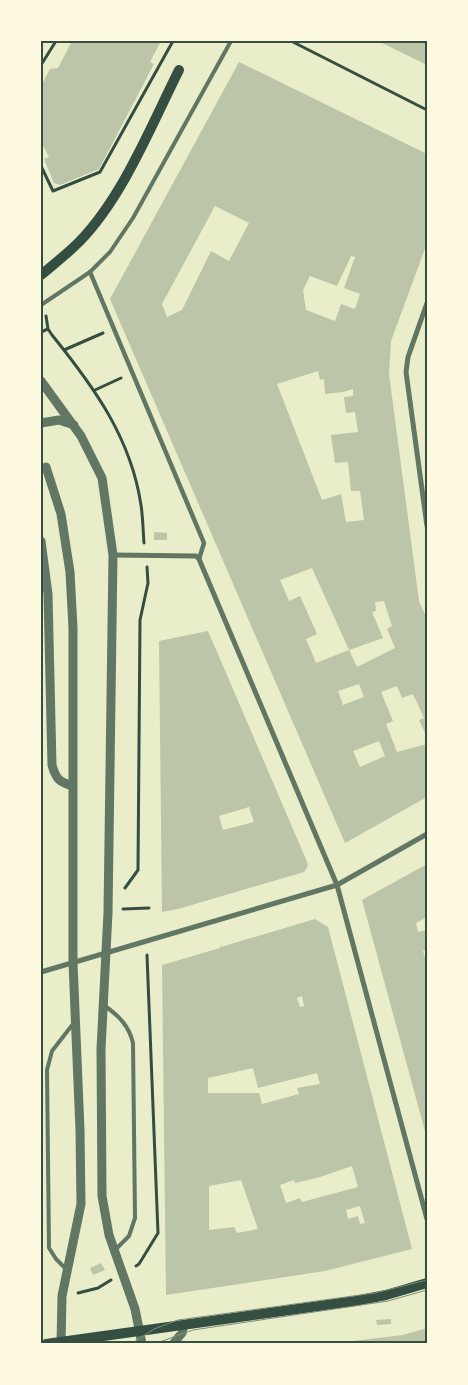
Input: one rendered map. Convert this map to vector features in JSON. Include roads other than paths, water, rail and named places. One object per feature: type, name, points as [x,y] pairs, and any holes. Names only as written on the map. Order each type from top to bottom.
[{"type":"main road","points":[[41,275],[80,241],[97,220],[137,154],[179,70]]},
{"type":"main road","points":[[46,1344],[355,1301],[386,1295],[427,1283]]},
{"type":"street","points":[[90,272],[204,543],[199,559]]},
{"type":"street","points":[[427,304],[408,357],[406,372],[427,526]]},
{"type":"street","points":[[41,381],[74,425],[91,453],[102,478],[113,555],[108,913],[101,1049],[102,1196],[114,1251],[123,1272],[141,1331],[142,1344]]},
{"type":"street","points":[[41,423],[59,420],[74,425]]},
{"type":"street","points":[[46,467],[61,514],[70,572],[73,628],[73,964],[81,1204],[62,1296],[61,1343]]},
{"type":"street","points":[[41,541],[52,765],[55,777],[60,783],[73,786]]},
{"type":"street","points":[[113,555],[196,556],[199,559],[337,886],[427,1219]]},
{"type":"street","points":[[41,972],[337,886],[427,834]]},
{"type":"street","points":[[173,1344],[182,1333],[184,1325]]},
{"type":"lane","points":[[43,304],[90,272],[110,252],[133,218],[231,41]]},
{"type":"lane","points":[[103,1005],[120,1017],[131,1034],[133,1043],[135,1218],[129,1236],[114,1251]]},
{"type":"lane","points":[[68,1271],[56,1259],[49,1248],[47,1070],[52,1051],[75,1023]]},
{"type":"tram line","points":[[131,1344],[154,1329],[178,1320],[375,1293],[427,1280]]},
{"type":"tram line","points":[[154,1344],[193,1330],[388,1301],[427,1290]]}]
